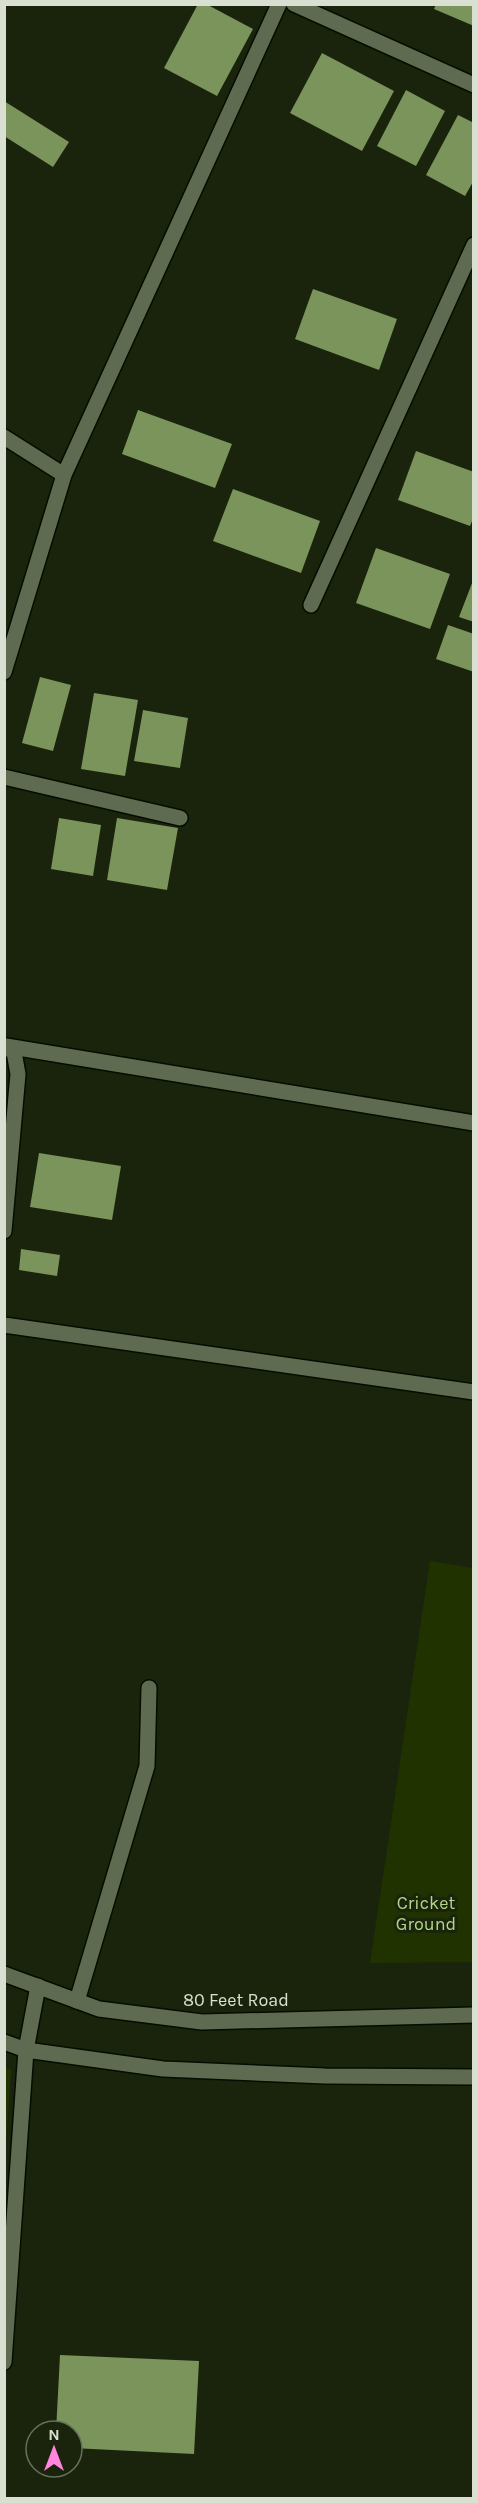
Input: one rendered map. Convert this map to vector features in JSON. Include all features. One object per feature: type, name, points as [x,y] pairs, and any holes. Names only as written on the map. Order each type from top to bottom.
[{"type":"street","points":[[4,672],[64,475],[279,4]]},
{"type":"street","points":[[294,4],[474,85]]},
{"type":"street","points":[[311,605],[474,245]]},
{"type":"street","points":[[4,437],[64,475]]},
{"type":"street","points":[[4,777],[180,818]]},
{"type":"street","points":[[5,1046],[474,1123]]},
{"type":"street","points":[[4,1231],[18,1074],[14,1052],[5,1046]]},
{"type":"street","points":[[4,1325],[474,1392]]},
{"type":"street","points":[[77,2001],[147,1766],[148,1688]]},
{"type":"street","name":"80 Feet Road","points":[[4,1974],[99,2009],[202,2022],[474,2015]]},
{"type":"street","points":[[4,2362],[26,2050],[38,1986]]},
{"type":"street","points":[[4,2042],[26,2050],[163,2069],[325,2076],[474,2077]]},
{"type":"green space","name":"Cricket Ground","points":[[430,1561],[473,1568],[473,1962],[370,1963]]},
{"type":"green space","points":[[4,2068],[11,2070],[5,2158]]},
{"type":"building","points":[[198,4],[206,4],[253,29],[217,96],[164,68]]},
{"type":"building","points":[[436,4],[474,4],[474,26],[434,9]]},
{"type":"building","points":[[322,53],[394,91],[362,151],[290,113]]},
{"type":"building","points":[[406,90],[445,111],[416,166],[377,146]]},
{"type":"building","points":[[4,101],[69,142],[53,167],[4,136]]},
{"type":"building","points":[[458,115],[474,123],[474,180],[465,196],[426,175]]},
{"type":"building","points":[[313,289],[397,319],[379,370],[295,339]]},
{"type":"building","points":[[138,410],[232,444],[215,488],[122,454]]},
{"type":"building","points":[[416,451],[474,472],[474,516],[470,526],[398,500]]},
{"type":"building","points":[[233,489],[320,521],[301,573],[213,541]]},
{"type":"building","points":[[376,548],[450,574],[430,629],[356,603]]},
{"type":"building","points":[[474,578],[474,622],[459,617]]},
{"type":"building","points":[[448,625],[474,634],[474,672],[436,659]]},
{"type":"building","points":[[40,677],[71,685],[53,751],[22,743]]},
{"type":"building","points":[[94,693],[138,700],[125,776],[81,769]]},
{"type":"building","points":[[143,710],[188,718],[180,768],[134,761]]},
{"type":"building","points":[[59,818],[101,825],[93,876],[51,869]]},
{"type":"building","points":[[117,818],[178,828],[167,890],[107,880]]},
{"type":"building","points":[[39,1153],[121,1166],[112,1220],[30,1207]]},
{"type":"building","points":[[21,1249],[60,1255],[57,1276],[19,1270]]},
{"type":"building","points":[[60,2355],[199,2361],[194,2454],[84,2449],[84,2419],[57,2419]]}]
